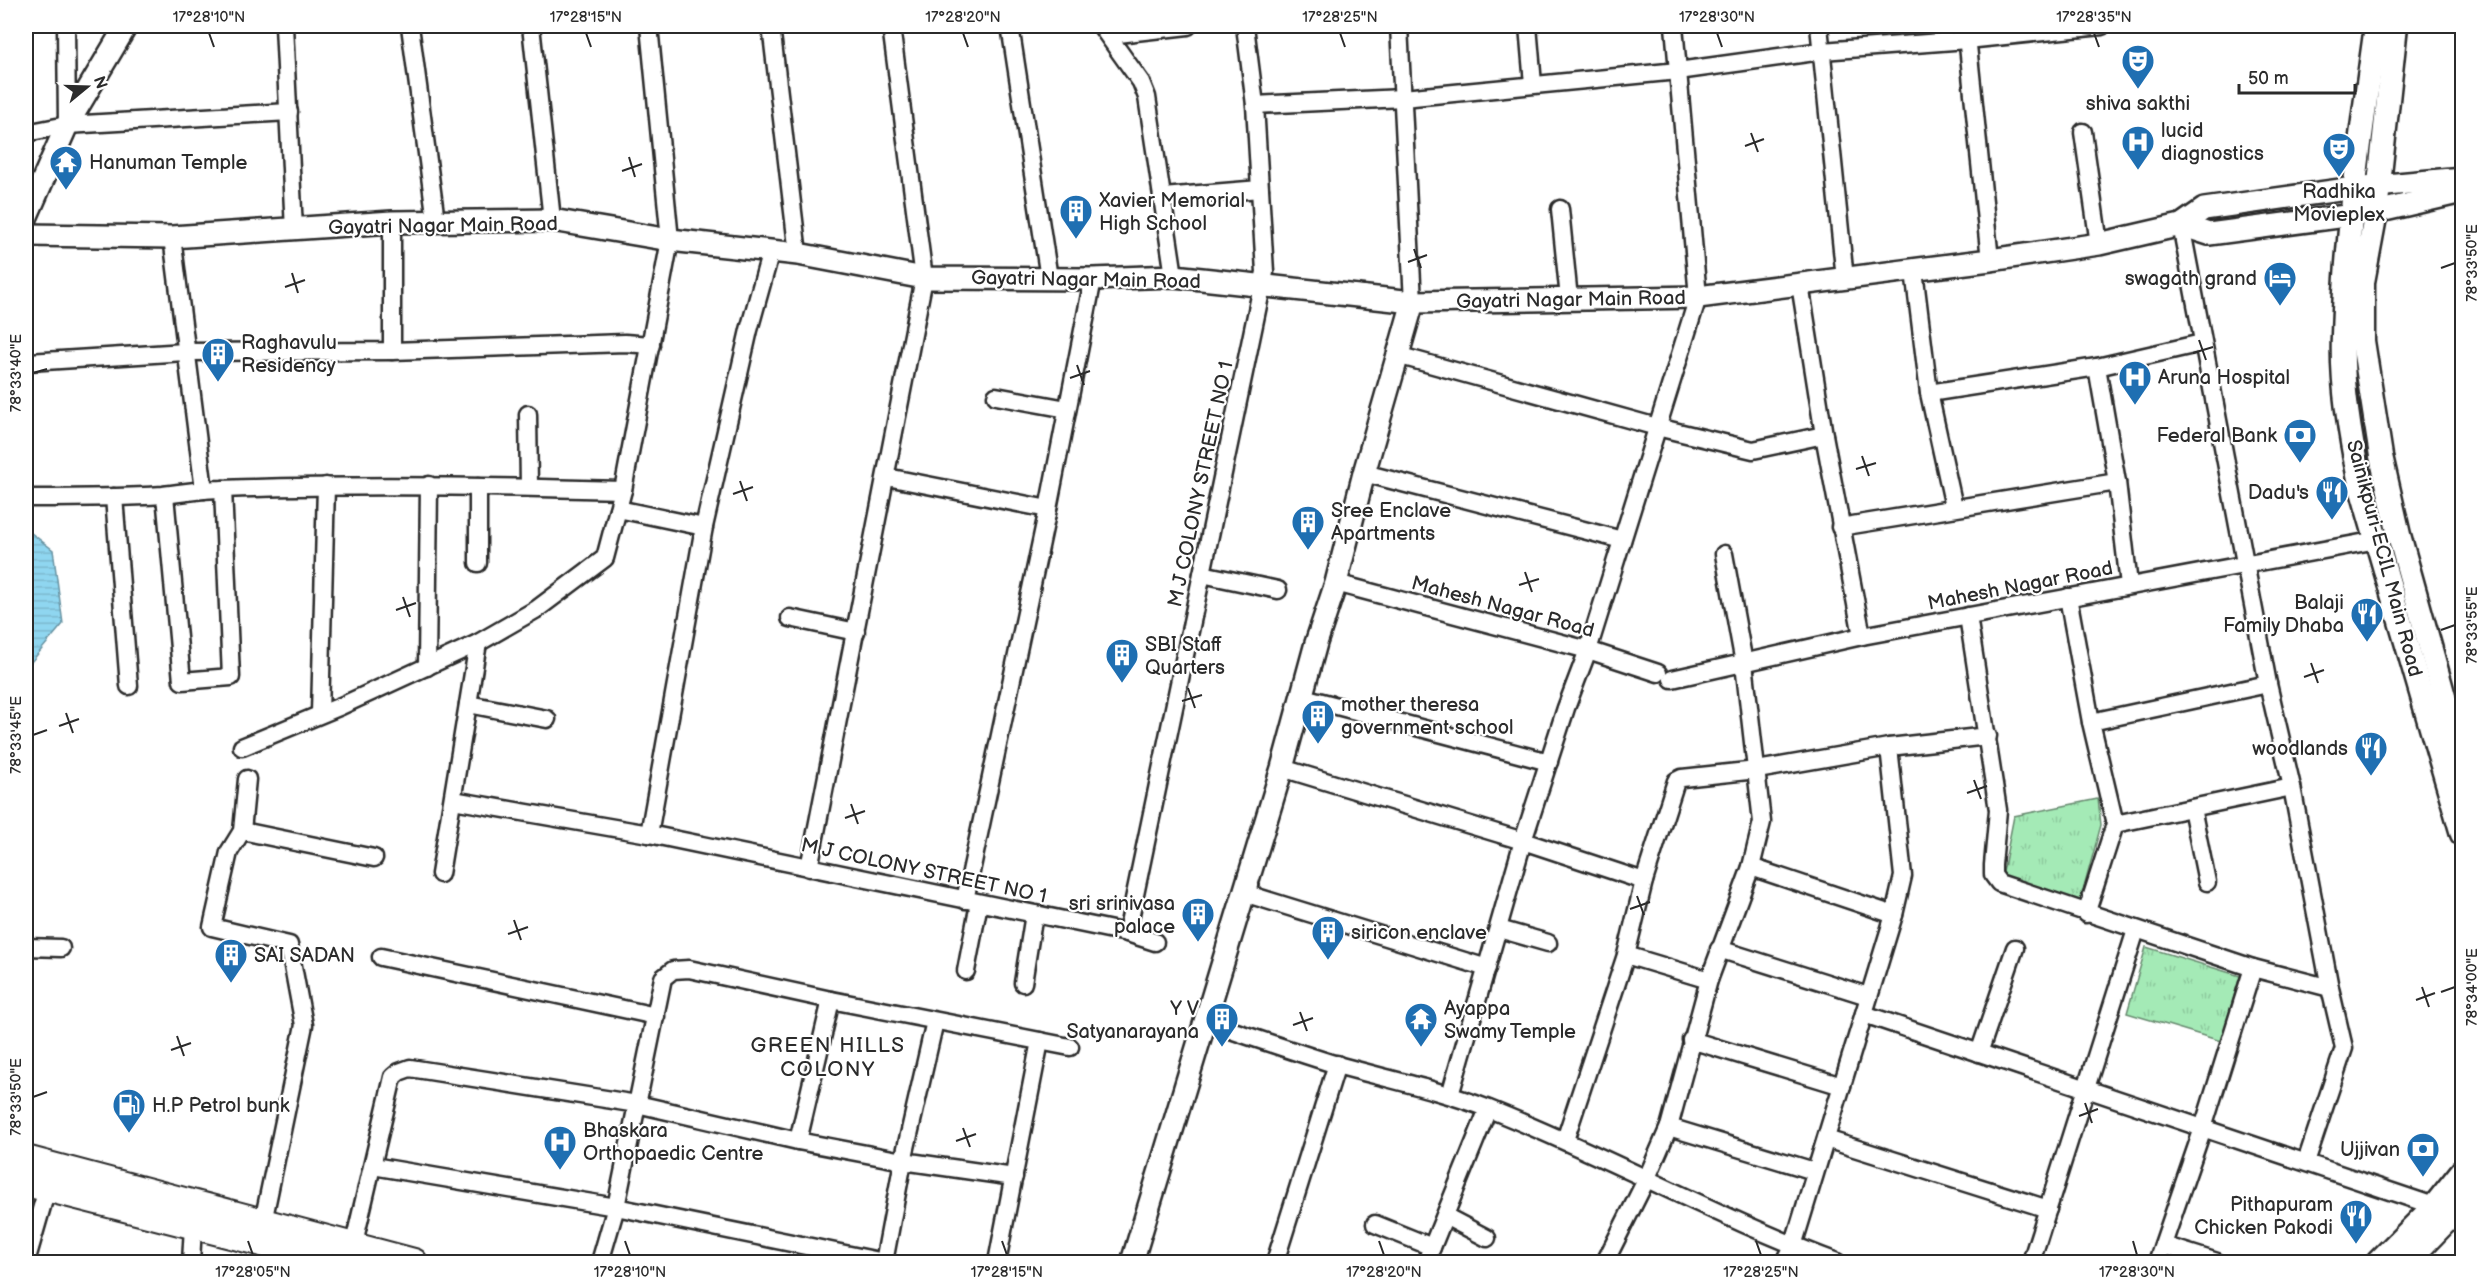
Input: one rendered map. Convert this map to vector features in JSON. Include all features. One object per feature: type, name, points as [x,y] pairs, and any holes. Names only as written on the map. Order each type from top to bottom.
[{"type":"main road","name":"Sainikpuri-ECIL Main Road","points":[[2376,26],[2354,188],[2342,336],[2350,438],[2360,484],[2463,834]]},
{"type":"main road","name":"Sainikpuri-ECIL Main Road","points":[[2396,26],[2376,212],[2363,282],[2363,341],[2369,386],[2399,535],[2463,761]]},
{"type":"main road","points":[[26,1159],[414,1263]]},
{"type":"main road","points":[[2378,1263],[2434,1206],[2463,1171]]},
{"type":"main road","points":[[36,1186],[261,1243],[323,1263]]},
{"type":"main road","points":[[2407,1263],[2463,1205]]},
{"type":"street","points":[[66,26],[67,125]]},
{"type":"street","points":[[26,218],[67,125],[126,26]]},
{"type":"street","points":[[284,26],[294,230]]},
{"type":"street","points":[[410,26],[436,221]]},
{"type":"street","points":[[531,26],[552,220]]},
{"type":"street","points":[[242,747],[478,643],[537,609],[605,558],[623,490],[670,240],[649,26]]},
{"type":"street","points":[[771,26],[798,254]]},
{"type":"street","points":[[809,868],[924,278],[891,26]]},
{"type":"street","points":[[1010,26],[1049,278]]},
{"type":"street","points":[[1105,30],[1188,26]]},
{"type":"street","name":"M J COLONY STREET NO 1","points":[[453,800],[649,834],[1127,933],[1262,287],[1265,259],[1255,105],[1245,26]]},
{"type":"street","points":[[1135,1262],[1204,1021],[1303,697],[1316,643],[1336,583],[1364,473],[1413,302],[1399,26]]},
{"type":"street","points":[[1528,26],[1533,84]]},
{"type":"street","points":[[1450,1095],[1523,841],[1566,708],[1588,650],[1698,297],[1674,26]]},
{"type":"street","points":[[1819,26],[1845,279]]},
{"type":"street","points":[[1255,105],[1403,98],[1678,71],[1966,33],[2102,26]]},
{"type":"street","points":[[1105,30],[1141,82],[1147,97],[1174,276]]},
{"type":"street","points":[[1966,33],[1990,260]]},
{"type":"street","points":[[26,133],[67,125],[289,112]]},
{"type":"street","points":[[2083,132],[2099,244]]},
{"type":"street","name":"Gayatri Nagar Main Road","points":[[26,235],[172,237],[392,222],[552,220],[670,240],[798,254],[924,278],[1093,279],[1174,276],[1413,302],[1698,297],[2099,244],[2181,225],[2204,209],[2354,188],[2463,178]]},
{"type":"street","points":[[1163,197],[1260,189]]},
{"type":"street","points":[[2307,1162],[2344,1048],[2330,988],[2292,787],[2268,684],[2181,225],[2210,234],[2376,212],[2463,192]]},
{"type":"street","points":[[1560,209],[1569,299]]},
{"type":"street","points":[[392,222],[392,351]]},
{"type":"street","points":[[172,237],[204,489]]},
{"type":"street","points":[[649,834],[704,527],[749,330],[771,251]]},
{"type":"street","points":[[1914,270],[1929,393],[1954,507]]},
{"type":"street","points":[[966,971],[972,901],[1093,279]]},
{"type":"street","points":[[1800,284],[1840,527],[1862,636]]},
{"type":"street","points":[[29,362],[185,352],[392,351],[626,343],[651,345]]},
{"type":"street","points":[[1929,393],[2097,367],[2202,344]]},
{"type":"street","points":[[1397,355],[1657,427],[1753,450],[1824,435]]},
{"type":"street","points":[[2097,367],[2117,482],[2129,585]]},
{"type":"street","points":[[996,396],[1067,409]]},
{"type":"street","points":[[528,414],[529,487]]},
{"type":"street","points":[[1364,473],[1622,540]]},
{"type":"street","points":[[887,477],[1048,508]]},
{"type":"street","points":[[1840,527],[2117,482]]},
{"type":"street","points":[[31,498],[165,495],[204,489],[326,486],[429,485],[623,490]]},
{"type":"street","points":[[427,667],[429,485]]},
{"type":"street","points":[[320,714],[326,486]]},
{"type":"street","points":[[478,487],[478,563]]},
{"type":"street","points":[[165,495],[182,681],[231,678],[223,489]]},
{"type":"street","points":[[114,497],[129,686]]},
{"type":"street","points":[[618,509],[704,527]]},
{"type":"street","name":"Mahesh Nagar Road","points":[[1336,583],[1588,650],[1665,676],[1744,663],[1862,636],[2129,585],[2245,566],[2377,540]]},
{"type":"street","points":[[1605,1263],[1669,1127],[1709,980],[1751,867],[1762,822],[1744,663],[1724,554]]},
{"type":"street","points":[[1202,574],[1278,590]]},
{"type":"street","points":[[2068,597],[2091,722],[2115,824],[2086,914]]},
{"type":"street","points":[[1968,616],[1998,810],[1993,875],[1999,883],[2253,968],[2330,988]]},
{"type":"street","points":[[790,618],[856,632]]},
{"type":"street","points":[[440,874],[478,643]]},
{"type":"street","points":[[2091,722],[2268,684]]},
{"type":"street","points":[[1303,697],[1549,762]]},
{"type":"street","points":[[468,704],[547,719]]},
{"type":"street","points":[[1565,1140],[1626,955],[1644,881],[1676,781],[1682,778],[1757,770],[1888,747],[1988,736]]},
{"type":"street","points":[[1785,1263],[1793,1246],[1826,1139],[1894,915],[1903,876],[1888,747]]},
{"type":"street","points":[[1282,768],[1523,841],[1644,881]]},
{"type":"street","points":[[247,779],[242,831],[229,852],[212,927],[289,945],[304,1025],[263,1222]]},
{"type":"street","points":[[2115,824],[2292,787]]},
{"type":"street","points":[[2192,808],[2207,882]]},
{"type":"street","points":[[242,831],[374,858]]},
{"type":"street","points":[[1751,867],[1894,915]]},
{"type":"street","points":[[1244,892],[1488,968]]},
{"type":"street","points":[[1023,983],[1034,914]]},
{"type":"street","points":[[1499,928],[1548,943]]},
{"type":"street","points":[[2031,1263],[2136,930]]},
{"type":"street","points":[[1127,933],[1155,942]]},
{"type":"street","points":[[26,946],[61,948]]},
{"type":"street","points":[[1979,1053],[2015,948]]},
{"type":"street","points":[[1719,949],[1868,996]]},
{"type":"street","points":[[1626,955],[1709,980]]},
{"type":"street","points":[[381,957],[656,1016]]},
{"type":"street","points":[[600,1263],[616,1207],[663,978],[678,968],[1070,1047]]},
{"type":"street","points":[[2157,1263],[2203,1128],[2253,968]]},
{"type":"street","points":[[798,1141],[831,1000]]},
{"type":"street","points":[[1864,1014],[2434,1206]]},
{"type":"street","points":[[373,1166],[616,1207],[884,1263],[903,1161],[934,1021]]},
{"type":"street","points":[[1204,1021],[1337,1064],[1450,1095],[1488,1109],[1565,1140],[1646,1180],[1793,1246],[1838,1263]]},
{"type":"street","points":[[1691,1040],[1842,1086]]},
{"type":"street","points":[[997,1263],[1040,1041]]},
{"type":"street","points":[[1275,1263],[1337,1064]]},
{"type":"street","points":[[353,1246],[393,1077],[410,1068],[637,1104],[798,1141],[903,1161],[1014,1178]]},
{"type":"street","points":[[1375,1224],[1429,1255],[1488,1109]]},
{"type":"street","points":[[1669,1127],[1815,1171]]},
{"type":"street","points":[[1826,1139],[2048,1209]]},
{"type":"street","points":[[26,1263],[36,1186]]},
{"type":"street","points":[[1445,1216],[1487,1238]]},
{"type":"street","points":[[191,1263],[193,1226]]},
{"type":"street","points":[[2163,1245],[2217,1263]]},
{"type":"green space","points":[[2098,799],[2101,825],[2080,902],[2002,877],[2014,816]]},
{"type":"green space","points":[[2146,947],[2240,976],[2221,1041],[2127,1013]]},
{"type":"water","points":[[26,529],[53,550],[63,624],[26,668]]},
{"type":"place","name":"shiva sakthi","points":[[2138,90]]},
{"type":"place","name":"lucid diagnostics","points":[[2138,171]]},
{"type":"place","name":"Radhika Movieplex","points":[[2339,178]]},
{"type":"place","name":"Hanuman Temple","points":[[66,191]]},
{"type":"place","name":"Xavier Memorial High School","points":[[1076,240]]},
{"type":"place","name":"swagath grand","points":[[2280,307]]},
{"type":"place","name":"Raghavulu Residency","points":[[218,383]]},
{"type":"place","name":"Aruna Hospital","points":[[2135,406]]},
{"type":"place","name":"Federal Bank","points":[[2300,464]]},
{"type":"place","name":"Dadu's","points":[[2332,521]]},
{"type":"place","name":"Sree Enclave Apartments","points":[[1308,551]]},
{"type":"place","name":"Balaji Family Dhaba","points":[[2367,643]]},
{"type":"place","name":"SBI Staff Quarters","points":[[1122,684]]},
{"type":"place","name":"mother theresa government school","points":[[1318,745]]},
{"type":"place","name":"woodlands","points":[[2371,777]]},
{"type":"place","name":"sri srinivasa palace","points":[[1198,943]]},
{"type":"place","name":"siricon enclave","points":[[1328,961]]},
{"type":"place","name":"SAI SADAN","points":[[231,984]]},
{"type":"place","name":"Y V Satyanarayana","points":[[1222,1048]]},
{"type":"place","name":"Ayappa Swamy Temple","points":[[1421,1048]]},
{"type":"place","name":"H.P Petrol bunk","points":[[129,1134]]},
{"type":"place","name":"Bhaskara Orthopaedic Centre","points":[[560,1171]]},
{"type":"place","name":"Ujjivan","points":[[2423,1178]]},
{"type":"place","name":"Pithapuram Chicken Pakodi","points":[[2356,1245]]},
{"type":"district","name":"GREEN HILLS COLONY","points":[[828,1057]]}]
